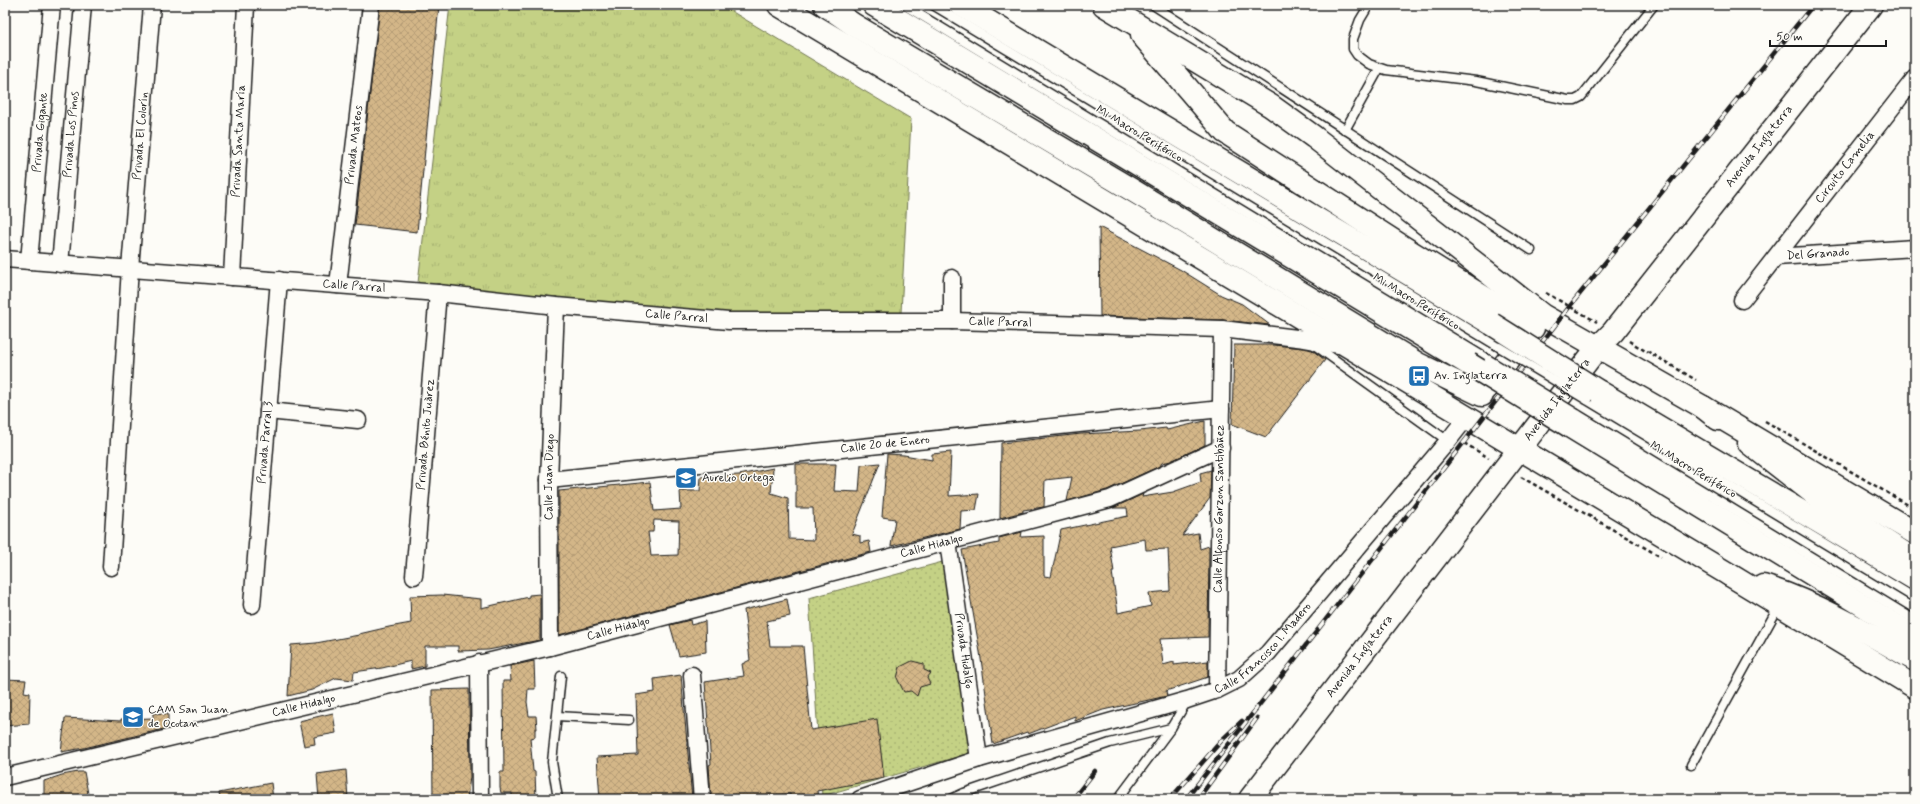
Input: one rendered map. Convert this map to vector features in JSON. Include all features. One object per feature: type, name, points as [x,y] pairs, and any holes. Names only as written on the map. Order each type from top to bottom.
[{"type":"main road","points":[[779,5],[1350,346],[1466,418],[1915,687]]},
{"type":"main road","points":[[826,5],[854,25],[1418,364],[1482,395]]},
{"type":"main road","points":[[874,5],[1479,362],[1574,420],[1915,637]]},
{"type":"main road","points":[[962,5],[1492,324],[1593,395],[1915,579]]},
{"type":"main road","points":[[1104,5],[1271,106],[1314,137],[1537,322]]},
{"type":"main road","name":"Avenida Inglaterra","points":[[1250,799],[1520,450],[1610,338],[1871,5]]},
{"type":"main road","points":[[1129,21],[1225,132],[1403,248],[1537,322],[1610,338],[1703,407],[1826,503],[1915,560]]},
{"type":"main road","points":[[964,90],[1029,154]]},
{"type":"main road","name":"Calle Francisco I. Madero","points":[[1466,418],[1537,322]]},
{"type":"main road","points":[[1703,407],[1915,533]]},
{"type":"main road","points":[[1730,575],[1787,593],[1822,609],[1915,660]]},
{"type":"street","name":"Privada Gigante","points":[[29,261],[52,5]]},
{"type":"street","name":"Privada Los Pinos","points":[[60,264],[82,5]]},
{"type":"street","name":"Privada El Colorín","points":[[111,567],[130,268],[152,5]]},
{"type":"street","name":"Privada Santa María","points":[[232,277],[246,5]]},
{"type":"street","name":"Privada Mateos","points":[[338,285],[371,5]]},
{"type":"street","name":"Circuito Camelia","points":[[1776,257],[1915,78]]},
{"type":"street","name":"Del Granado","points":[[1742,300],[1776,257],[1915,248]]},
{"type":"street","name":"Calle Parral","points":[[5,259],[438,293],[556,306],[729,321],[952,322],[1222,328],[1350,346]]},
{"type":"street","points":[[952,278],[952,322]]},
{"type":"street","name":"Privada Parral 3","points":[[252,605],[278,280]]},
{"type":"street","name":"Privada Bénito Juàrez","points":[[414,576],[438,293]]},
{"type":"street","name":"Calle Juan Diego","points":[[550,647],[549,480],[556,306]]},
{"type":"street","name":"Calle Alfonso Garzon Santibáñez","points":[[1217,690],[1222,328]]},
{"type":"street","name":"Calle 20 de Enero","points":[[549,480],[1221,408]]},
{"type":"street","points":[[268,411],[358,420]]},
{"type":"street","name":"Calle Francisco I. Madero","points":[[860,799],[979,759],[1187,700],[1217,690],[1239,679],[1268,653],[1466,418]]},
{"type":"street","name":"Calle Hidalgo","points":[[5,777],[550,647],[1110,499],[1221,448]]},
{"type":"street","name":"Privada Hidalgo","points":[[948,542],[979,759]]},
{"type":"street","points":[[478,663],[480,799]]},
{"type":"street","points":[[692,675],[702,799]]},
{"type":"lane","name":"Mi Macro Periférico","points":[[904,5],[1479,362]]},
{"type":"lane","name":"Mi Macro Periférico","points":[[933,5],[1499,347],[1593,395],[1915,598]]},
{"type":"lane","points":[[1153,5],[1531,250]]},
{"type":"lane","points":[[1369,5],[1360,20],[1355,33],[1353,39],[1354,49],[1358,55],[1379,69],[1476,81],[1568,100],[1575,100],[1581,97],[1654,5]]},
{"type":"lane","points":[[1346,130],[1379,69]]},
{"type":"lane","points":[[1305,339],[1448,441]]},
{"type":"lane","name":"Mi Macro Periférico","points":[[1574,420],[1915,620]]},
{"type":"lane","points":[[1691,765],[1774,615],[1777,605]]},
{"type":"lane","points":[[558,799],[552,762],[562,676]]},
{"type":"lane","points":[[1118,799],[1171,728],[1187,700]]},
{"type":"lane","points":[[557,716],[629,720]]},
{"type":"lane","points":[[951,799],[964,793],[1110,743],[1171,728]]},
{"type":"path","points":[[1543,291],[1610,338],[1700,384]]},
{"type":"path","points":[[1764,420],[1915,508]]},
{"type":"path","points":[[1764,425],[1817,456]]},
{"type":"green space","points":[[450,5],[721,5],[911,119],[901,313],[726,315],[418,283]]},
{"type":"green space","points":[[946,561],[974,752],[822,796],[809,598]]},
{"type":"building","points":[[380,5],[439,5],[417,232],[355,225]]},
{"type":"building","points":[[1099,227],[1181,270],[1221,295],[1242,304],[1270,325],[1222,320],[1100,316]]},
{"type":"building","points":[[1234,345],[1274,345],[1304,348],[1312,350],[1325,360],[1266,437],[1232,424]]},
{"type":"building","points":[[1205,421],[1205,445],[1171,461],[1162,463],[1160,466],[1107,490],[1067,501],[1072,477],[1045,480],[1044,507],[1023,510],[1023,512],[1000,518],[1001,443],[1081,434],[1166,428],[1167,430]]},
{"type":"building","points":[[951,452],[949,496],[979,494],[976,510],[961,511],[960,529],[891,546],[895,519],[882,517],[887,454],[904,455],[932,460],[932,454]]},
{"type":"building","points":[[880,463],[852,534],[860,536],[860,543],[869,541],[871,552],[559,635],[559,491],[650,482],[654,511],[681,509],[680,491],[700,491],[701,477],[739,475],[773,468],[771,493],[788,498],[789,539],[814,540],[813,508],[796,508],[796,464],[836,464],[834,491],[859,492],[861,465]],"holes":[[[654,520],[679,521],[678,555],[651,556],[648,532],[653,532]]]},
{"type":"building","points":[[1211,470],[1210,498],[1182,536],[1198,533],[1200,549],[1209,546],[1208,637],[1160,639],[1163,665],[1174,662],[1174,665],[1208,661],[1208,677],[1166,691],[1167,696],[1103,710],[1075,721],[1075,716],[1028,734],[1027,732],[993,744],[980,652],[962,550],[999,543],[999,538],[1022,532],[1021,537],[1044,536],[1044,576],[1051,577],[1061,530],[1128,516],[1127,508],[1113,508],[1143,494],[1142,497],[1173,492],[1201,482],[1200,473]],"holes":[[[1145,539],[1146,550],[1168,549],[1170,591],[1149,593],[1151,606],[1118,613],[1110,546]]]},
{"type":"building","points":[[540,594],[540,640],[488,650],[458,651],[458,646],[425,646],[425,666],[411,669],[411,661],[382,668],[354,672],[353,680],[336,678],[312,690],[288,696],[291,645],[316,643],[411,623],[410,596],[442,595],[481,599],[481,608],[529,597],[529,595]]},
{"type":"building","points":[[787,599],[790,616],[767,621],[770,646],[803,646],[811,730],[877,719],[884,778],[817,791],[818,798],[790,799],[790,794],[748,797],[748,799],[711,799],[709,765],[711,764],[705,682],[744,676],[742,664],[750,660],[744,610]]},
{"type":"building","points":[[690,620],[691,625],[705,621],[706,652],[679,656],[670,625]]},
{"type":"building","points":[[534,661],[535,689],[528,689],[527,702],[529,716],[536,716],[537,729],[535,729],[535,737],[530,738],[533,771],[535,772],[536,799],[512,799],[512,793],[501,793],[500,788],[500,772],[504,772],[503,681],[511,681],[510,666]]},
{"type":"building","points":[[912,661],[924,664],[924,670],[931,673],[927,678],[930,684],[920,687],[917,696],[911,691],[904,692],[897,678],[900,667]]},
{"type":"building","points":[[681,675],[692,799],[600,799],[597,757],[638,755],[636,695],[655,692],[654,679]]},
{"type":"building","points":[[5,679],[26,680],[24,692],[30,693],[29,724],[5,726]]},
{"type":"building","points":[[469,689],[470,777],[467,799],[433,799],[432,690]]},
{"type":"building","points":[[153,713],[168,714],[168,728],[61,752],[65,718],[121,721],[121,719],[153,718]]},
{"type":"building","points":[[333,713],[336,733],[314,737],[315,744],[304,746],[299,721]]},
{"type":"building","points":[[346,770],[348,799],[319,799],[317,774]]},
{"type":"building","points":[[78,772],[84,772],[89,799],[44,799],[44,781]]},
{"type":"building","points":[[271,783],[273,799],[220,799],[219,793]]},
{"type":"railway","points":[[1186,799],[1570,306],[1813,5]]},
{"type":"railway","points":[[1198,799],[1257,718]]},
{"type":"railway","points":[[1170,799],[1223,739],[1242,721]]},
{"type":"railway","points":[[1073,799],[1095,771]]},
{"type":"place","name":"Av. Inglaterra","points":[[1419,376]]},
{"type":"place","name":"Aurelio Ortega","points":[[686,478]]},
{"type":"place","name":"CAM San Juan de Ocotan","points":[[133,717]]}]
